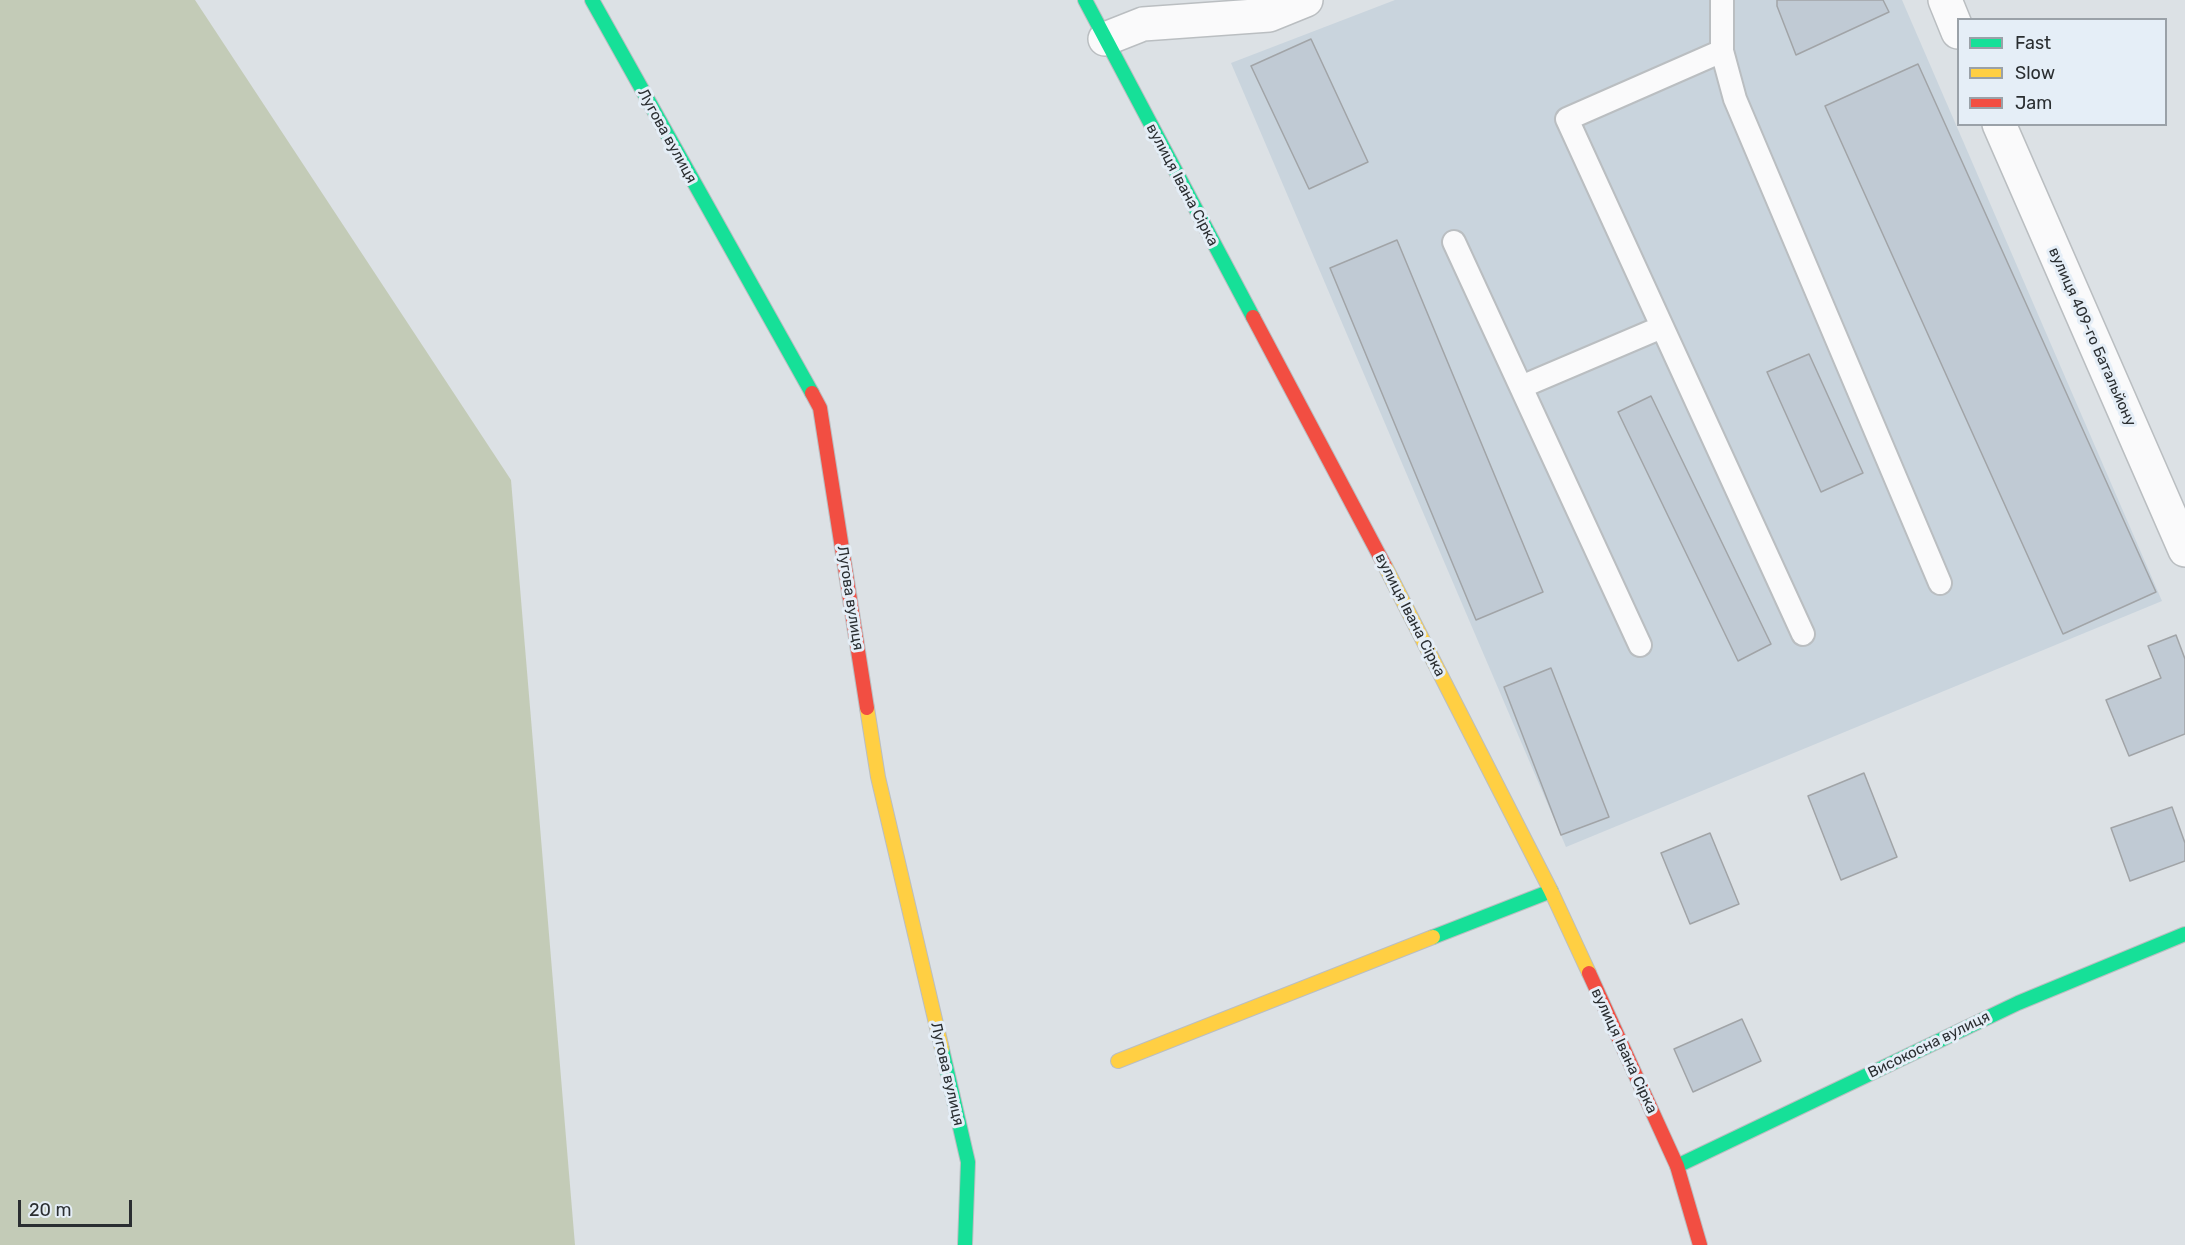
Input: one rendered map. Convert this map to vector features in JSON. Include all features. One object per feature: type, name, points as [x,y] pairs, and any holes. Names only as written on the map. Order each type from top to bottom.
[{"type":"street","name":"Лугова вулиця","points":[[592,0],[820,408],[878,777],[968,1162],[965,1245]]},
{"type":"street","name":"вулиця Івана Сірка","points":[[1085,0],[1397,589],[1551,891],[1677,1166],[1700,1245]]},
{"type":"street","points":[[1105,39],[1143,24],[1269,15],[1306,0]]},
{"type":"street","points":[[1945,0],[1957,27]]},
{"type":"street","name":"вулиця 409-го Батальйону","points":[[2000,126],[2185,550]]},
{"type":"street","points":[[1118,1061],[1551,891]]},
{"type":"street","name":"Високосна вулиця","points":[[1677,1166],[2018,1003],[2185,934]]},
{"type":"lane","points":[[1722,0],[1722,51],[1735,99],[1940,583]]},
{"type":"lane","points":[[1722,51],[1567,119],[1803,634]]},
{"type":"lane","points":[[1454,242],[1640,645]]},
{"type":"lane","points":[[1521,387],[1662,327]]},
{"type":"shaded area","points":[[1395,0],[1902,0],[2162,601],[1566,847],[1231,63]]},
{"type":"green space","points":[[0,0],[195,0],[511,480],[575,1245],[0,1245]]},
{"type":"building","points":[[1777,0],[1883,0],[1889,12],[1796,55],[1777,6]]},
{"type":"building","points":[[1311,39],[1368,162],[1309,189],[1251,66]]},
{"type":"building","points":[[1918,64],[2156,592],[2063,634],[1825,106]]},
{"type":"building","points":[[1397,240],[1543,592],[1476,620],[1330,268]]},
{"type":"building","points":[[1809,354],[1863,473],[1821,492],[1767,372]]},
{"type":"building","points":[[1651,396],[1771,644],[1738,661],[1618,412]]},
{"type":"building","points":[[2176,635],[2185,659],[2185,734],[2129,756],[2106,700],[2161,678],[2148,646]]},
{"type":"building","points":[[1551,668],[1609,817],[1561,835],[1504,687]]},
{"type":"building","points":[[1864,773],[1897,857],[1841,880],[1808,796]]},
{"type":"building","points":[[2172,807],[2185,843],[2185,861],[2130,881],[2111,828]]},
{"type":"building","points":[[1710,833],[1739,904],[1690,924],[1661,853]]},
{"type":"building","points":[[1742,1019],[1761,1061],[1693,1092],[1674,1049]]},
{"type":"traffic: fast","points":[[592,0],[812,393]]},
{"type":"traffic: fast","points":[[1085,0],[1253,317]]},
{"type":"traffic: fast","points":[[1433,937],[1551,891]]},
{"type":"traffic: fast","points":[[1677,1166],[2018,1003],[2185,934]]},
{"type":"traffic: fast","points":[[942,1049],[968,1162],[965,1245]]},
{"type":"traffic: slow","points":[[1385,566],[1551,891],[1589,973]]},
{"type":"traffic: slow","points":[[867,708],[878,777],[942,1049]]},
{"type":"traffic: slow","points":[[1118,1061],[1433,937]]},
{"type":"traffic: jam","points":[[1253,317],[1385,566]]},
{"type":"traffic: jam","points":[[812,393],[820,408],[867,708]]},
{"type":"traffic: jam","points":[[1589,973],[1677,1166],[1700,1245]]}]
